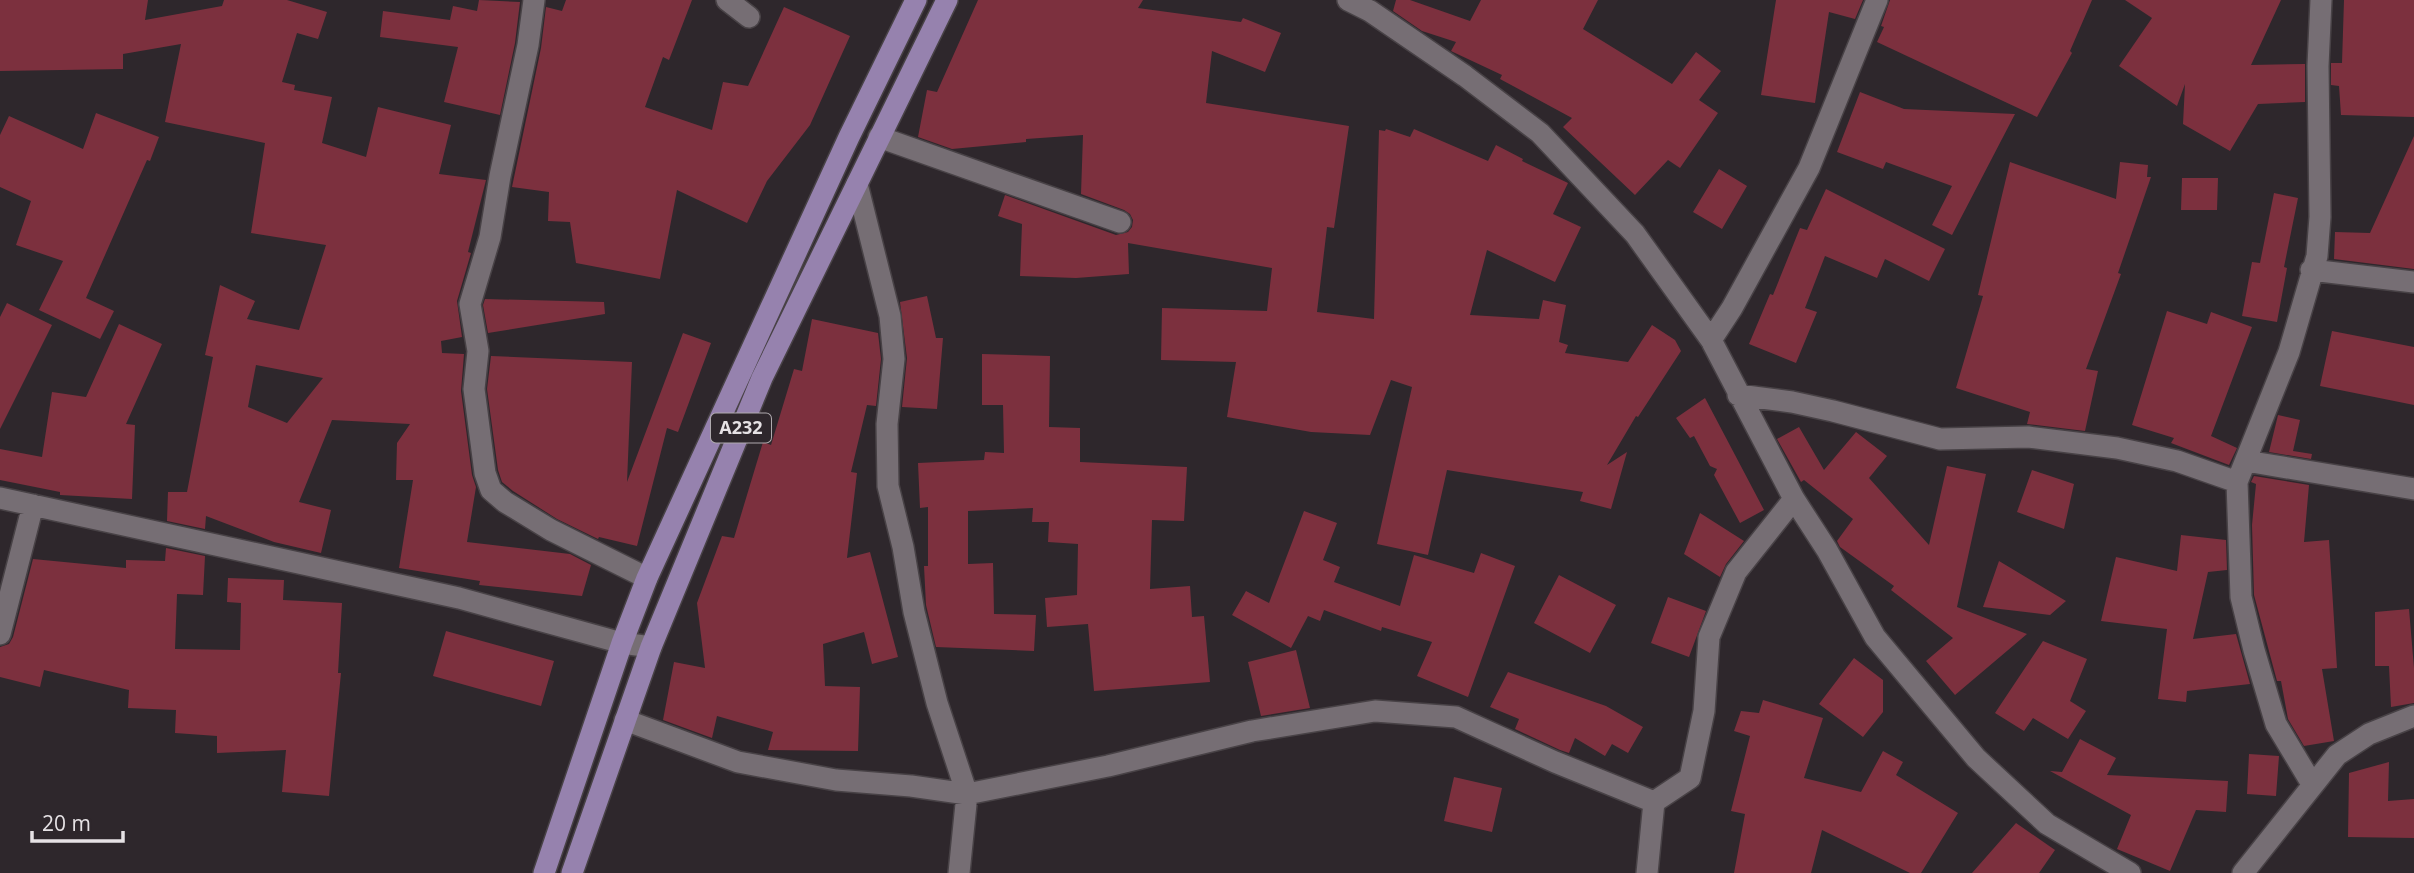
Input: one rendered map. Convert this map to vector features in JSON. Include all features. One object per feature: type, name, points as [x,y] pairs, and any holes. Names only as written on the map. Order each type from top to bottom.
[{"type":"main road","name":"A232","points":[[544,873],[622,643],[647,578],[803,236],[916,0]]},
{"type":"main road","name":"A232","points":[[572,873],[651,647],[762,378],[947,0]]},
{"type":"street","points":[[534,0],[528,45],[490,237],[470,304],[478,351],[474,389],[485,472],[491,489],[505,502],[551,530],[647,578]]},
{"type":"street","points":[[727,0],[750,17]]},
{"type":"street","points":[[1348,0],[1370,11],[1465,76],[1540,133],[1635,234],[1711,340],[1794,499],[1827,550],[1875,637],[1976,758],[2047,824],[2130,873]]},
{"type":"street","points":[[1711,340],[1732,308],[1809,168],[1877,0]]},
{"type":"street","points":[[2312,784],[2277,724],[2253,650],[2241,597],[2236,482],[2290,352],[2317,256],[2320,217],[2318,66],[2321,0]]},
{"type":"street","points":[[879,137],[1120,222]]},
{"type":"street","points":[[857,184],[890,316],[894,359],[887,424],[888,486],[914,612],[934,690],[967,794],[959,873]]},
{"type":"street","points":[[2311,270],[2414,282]]},
{"type":"street","points":[[1738,395],[1792,402],[1940,439],[2028,437],[2117,448],[2177,461],[2236,482]]},
{"type":"street","points":[[2246,461],[2414,489]]},
{"type":"street","points":[[0,498],[459,598],[622,643],[651,647]]},
{"type":"street","points":[[1654,802],[1690,778],[1704,710],[1709,637],[1736,572],[1794,499]]},
{"type":"street","points":[[0,634],[33,505]]},
{"type":"street","points":[[625,720],[738,762],[836,780],[967,794],[1108,766],[1252,731],[1375,711],[1456,717],[1555,762],[1654,802]]},
{"type":"street","points":[[2243,873],[2337,755],[2369,734],[2414,716]]},
{"type":"street","points":[[1647,873],[1654,802]]},
{"type":"building","points":[[0,0],[148,0],[145,20],[222,6],[224,0],[287,0],[327,12],[318,39],[297,33],[282,82],[295,85],[294,90],[332,97],[322,143],[366,157],[378,107],[451,125],[439,174],[486,180],[468,252],[471,253],[457,301],[462,337],[441,341],[442,353],[464,354],[461,391],[476,487],[467,542],[570,554],[591,565],[582,596],[479,585],[480,581],[399,568],[413,480],[396,480],[397,443],[410,424],[332,420],[299,502],[331,510],[321,553],[274,542],[206,516],[205,529],[167,521],[168,492],[187,492],[213,357],[205,355],[220,285],[255,301],[247,319],[299,330],[326,245],[251,233],[265,143],[165,122],[181,44],[123,54],[123,69],[0,71]],"holes":[[[256,365],[323,378],[287,423],[248,407]]]},
{"type":"building","points":[[479,0],[520,2],[515,43],[500,115],[444,102],[458,47],[380,37],[383,11],[450,20],[453,6],[477,11]]},
{"type":"building","points":[[566,0],[692,0],[669,60],[663,57],[645,107],[712,130],[723,82],[748,86],[784,7],[850,36],[810,125],[767,181],[747,223],[677,190],[660,279],[576,263],[570,222],[548,221],[549,192],[512,187],[541,48],[546,7],[562,11]]},
{"type":"building","points":[[978,0],[1143,0],[1138,8],[1241,22],[1243,18],[1281,33],[1265,72],[1212,51],[1206,103],[1349,126],[1334,228],[1327,227],[1317,312],[1374,319],[1379,130],[1386,129],[1410,137],[1414,129],[1488,161],[1496,145],[1568,183],[1553,214],[1581,227],[1555,282],[1487,250],[1470,315],[1539,319],[1543,300],[1566,305],[1559,342],[1568,345],[1565,353],[1628,362],[1652,325],[1675,340],[1681,351],[1638,417],[1636,416],[1607,465],[1627,452],[1611,509],[1580,501],[1583,492],[1447,470],[1428,555],[1377,544],[1412,387],[1391,380],[1370,435],[1311,432],[1227,417],[1236,362],[1161,360],[1162,308],[1267,311],[1272,268],[1128,243],[1129,274],[1076,278],[1020,276],[1022,224],[998,216],[1005,195],[1116,235],[1128,232],[1133,220],[1124,210],[1081,194],[1083,135],[952,149],[918,137],[927,90],[937,92]]},
{"type":"building","points":[[1396,0],[1410,0],[1470,21],[1481,0],[1598,0],[1583,29],[1672,84],[1696,52],[1721,71],[1699,100],[1718,113],[1680,168],[1668,160],[1635,195],[1563,127],[1572,118],[1500,79],[1502,75],[1451,51],[1456,42],[1422,31],[1393,11]]},
{"type":"building","points":[[1776,0],[1863,0],[1855,19],[1829,12],[1815,103],[1761,95]]},
{"type":"building","points":[[1890,0],[2092,0],[2070,51],[2072,53],[2037,117],[1877,42],[1884,27],[1881,26]]},
{"type":"building","points":[[2125,0],[2281,0],[2251,65],[2305,64],[2305,102],[2258,104],[2230,151],[2183,124],[2185,84],[2177,106],[2119,66],[2152,18]]},
{"type":"building","points":[[2344,0],[2414,0],[2414,117],[2341,115],[2339,86],[2331,85],[2331,63],[2342,63]]},
{"type":"building","points":[[1860,92],[1904,109],[2015,114],[1952,235],[1932,225],[1952,186],[1886,162],[1883,169],[1837,152]]},
{"type":"building","points":[[96,113],[159,137],[86,298],[114,311],[100,339],[39,310],[63,261],[16,245],[31,201],[0,187],[0,135],[9,116],[83,149]]},
{"type":"building","points":[[2414,136],[2414,269],[2334,259],[2335,232],[2370,233]]},
{"type":"building","points":[[2010,162],[2116,199],[2120,162],[2148,165],[2147,177],[2151,177],[2118,273],[2121,274],[2086,369],[2098,371],[2085,431],[2027,424],[2030,412],[1956,388],[1983,296],[1978,295]]},
{"type":"building","points":[[1719,169],[1747,186],[1722,229],[1693,212]]},
{"type":"building","points":[[2182,178],[2218,178],[2217,210],[2181,210]]},
{"type":"building","points":[[1826,189],[1945,249],[1929,281],[1885,259],[1877,278],[1825,256],[1805,308],[1817,312],[1796,363],[1749,344],[1770,294],[1773,295],[1800,228],[1807,230]]},
{"type":"building","points":[[2274,193],[2298,198],[2284,267],[2287,268],[2277,322],[2242,316],[2252,262],[2260,263]]},
{"type":"building","points":[[927,296],[936,338],[943,338],[937,409],[902,407],[907,358],[900,302]]},
{"type":"building","points":[[485,299],[604,302],[605,314],[488,333],[483,305]]},
{"type":"building","points":[[7,303],[52,325],[0,429],[0,317]]},
{"type":"building","points":[[2167,311],[2207,324],[2211,312],[2252,327],[2211,436],[2237,448],[2229,465],[2171,443],[2174,438],[2132,425]]},
{"type":"building","points":[[812,319],[878,333],[881,359],[876,406],[867,405],[851,472],[857,473],[847,558],[870,552],[898,657],[872,664],[864,632],[823,644],[825,686],[860,687],[858,751],[768,750],[773,732],[717,716],[712,738],[663,720],[674,662],[705,668],[697,603],[722,536],[734,538],[763,442],[771,445],[794,369],[802,371]]},
{"type":"building","points":[[119,324],[162,344],[126,424],[135,425],[132,499],[60,495],[60,492],[0,480],[0,449],[42,457],[52,392],[86,397]]},
{"type":"building","points":[[2332,331],[2414,347],[2414,405],[2320,386]]},
{"type":"building","points":[[683,333],[711,343],[678,432],[667,428],[637,546],[599,537],[598,539],[557,519],[502,482],[487,389],[491,356],[632,362],[627,482]]},
{"type":"building","points":[[982,354],[1050,356],[1049,427],[1080,428],[1080,462],[1187,467],[1184,521],[1152,520],[1150,589],[1190,586],[1192,617],[1204,616],[1210,682],[1094,691],[1088,624],[1047,627],[1045,598],[1077,595],[1078,544],[1048,542],[1049,522],[1032,522],[1033,508],[968,511],[968,564],[993,563],[994,614],[1036,615],[1034,651],[936,647],[926,605],[924,566],[928,566],[928,507],[920,508],[918,463],[984,460],[985,452],[1004,453],[1003,405],[982,405]]},
{"type":"building","points":[[1705,398],[1764,510],[1740,523],[1714,475],[1717,469],[1710,466],[1694,436],[1690,438],[1676,418]]},
{"type":"building","points":[[2278,415],[2300,420],[2293,451],[2312,454],[2311,459],[2269,452]]},
{"type":"building","points":[[1799,427],[1824,470],[1856,432],[1887,456],[1869,478],[1929,545],[1947,466],[1986,474],[1957,607],[2027,634],[1955,695],[1926,661],[1953,638],[1891,590],[1894,586],[1840,547],[1837,541],[1853,519],[1804,480],[1801,482],[1777,439]]},
{"type":"building","points":[[2032,470],[2074,484],[2064,529],[2017,512]]},
{"type":"building","points":[[2254,476],[2309,485],[2304,542],[2329,540],[2337,668],[2322,669],[2334,741],[2304,746],[2288,719],[2281,681],[2277,681],[2254,595],[2252,525],[2256,484],[2251,482]]},
{"type":"building","points":[[1304,511],[1337,523],[1323,560],[1340,567],[1334,582],[1400,606],[1414,555],[1474,573],[1481,553],[1515,566],[1468,697],[1417,676],[1432,642],[1382,627],[1381,631],[1324,610],[1320,621],[1308,616],[1291,648],[1232,615],[1246,591],[1269,603]]},
{"type":"building","points":[[1700,513],[1744,541],[1726,564],[1720,577],[1684,554]]},
{"type":"building","points":[[2181,535],[2226,540],[2227,570],[2208,572],[2193,639],[2236,634],[2250,684],[2187,691],[2186,702],[2158,699],[2167,629],[2101,621],[2116,557],[2177,571]]},
{"type":"building","points":[[166,548],[205,556],[203,595],[177,594],[175,649],[240,650],[241,603],[227,602],[228,578],[284,580],[283,600],[342,603],[338,673],[341,673],[329,796],[282,792],[286,750],[217,753],[217,736],[175,733],[176,710],[128,708],[129,690],[44,670],[40,687],[0,677],[0,647],[9,644],[13,637],[33,559],[126,568],[126,560],[165,561]]},
{"type":"building","points":[[1999,561],[2066,601],[2050,615],[1983,607]]},
{"type":"building","points":[[1559,575],[1616,605],[1590,653],[1534,623]]},
{"type":"building","points":[[1668,597],[1706,611],[1689,657],[1651,643]]},
{"type":"building","points":[[2409,609],[2414,703],[2391,707],[2389,666],[2375,666],[2375,612]]},
{"type":"building","points":[[446,631],[554,661],[541,706],[433,676]]},
{"type":"building","points":[[2043,641],[2087,659],[2070,701],[2086,711],[2068,739],[2033,718],[2024,731],[1995,713]]},
{"type":"building","points":[[1296,650],[1310,708],[1261,716],[1248,662]]},
{"type":"building","points":[[1854,658],[1883,680],[1883,712],[1863,737],[1819,704]]},
{"type":"building","points":[[1508,672],[1606,706],[1643,727],[1628,753],[1612,744],[1605,756],[1575,738],[1569,753],[1560,750],[1515,729],[1519,719],[1490,707]]},
{"type":"building","points":[[1763,700],[1823,718],[1804,778],[1861,792],[1883,751],[1903,762],[1896,775],[1958,813],[1921,873],[1910,873],[1822,830],[1811,873],[1734,873],[1745,814],[1731,811],[1750,736],[1734,731],[1741,711],[1759,713]]},
{"type":"building","points":[[2080,739],[2116,758],[2107,775],[2228,781],[2226,812],[2196,810],[2170,871],[2117,849],[2131,815],[2050,771],[2062,772]]},
{"type":"building","points":[[2249,754],[2279,756],[2276,796],[2247,794]]},
{"type":"building","points":[[2389,762],[2388,801],[2414,799],[2414,838],[2348,837],[2349,773]]},
{"type":"building","points":[[1454,777],[1502,788],[1492,832],[1444,821]]},
{"type":"building","points":[[2016,823],[2055,850],[2039,873],[1972,873]]}]
